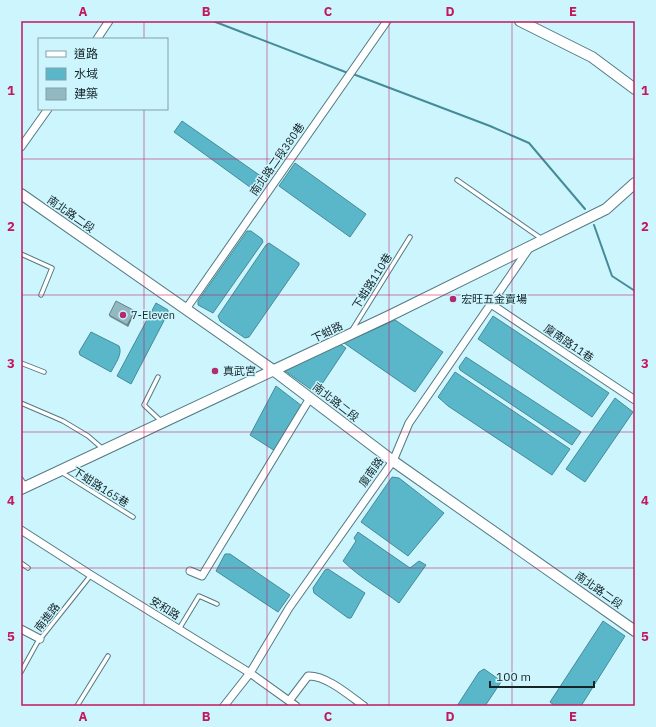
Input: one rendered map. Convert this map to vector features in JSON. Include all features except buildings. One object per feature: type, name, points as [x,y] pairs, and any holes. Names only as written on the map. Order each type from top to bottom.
[{"type":"street","points":[[98,38],[109,21]]},
{"type":"street","name":"南北路二段380巷","points":[[186,309],[387,21]]},
{"type":"street","points":[[520,21],[592,57],[635,89]]},
{"type":"street","points":[[21,147],[47,110]]},
{"type":"street","name":"下蚶路","points":[[23,485],[60,471],[105,450],[350,334],[606,210],[635,183]]},
{"type":"street","name":"南北路二段","points":[[21,194],[273,370],[392,461],[635,630]]},
{"type":"street","name":"廈南路","points":[[224,706],[250,673],[288,608],[392,461],[409,423],[530,247]]},
{"type":"street","name":"廈南路11巷","points":[[491,304],[635,400]]},
{"type":"street","points":[[190,571],[202,576],[310,398]]},
{"type":"street","name":"安和路","points":[[21,530],[250,673],[296,706]]},
{"type":"street","points":[[21,629],[40,639]]},
{"type":"street","points":[[289,701],[308,676],[315,676],[325,680],[364,706]]},
{"type":"lane","points":[[457,180],[543,241]]},
{"type":"lane","name":"下蚶路110巷","points":[[350,334],[410,237]]},
{"type":"lane","points":[[21,254],[52,268],[41,295]]},
{"type":"lane","points":[[21,363],[44,372]]},
{"type":"lane","points":[[158,377],[144,405],[163,422]]},
{"type":"lane","points":[[21,403],[63,421],[88,436],[105,450]]},
{"type":"lane","name":"下蚶路165巷","points":[[60,471],[133,517]]},
{"type":"lane","points":[[21,563],[28,568]]},
{"type":"lane","name":"南進路","points":[[21,672],[40,639],[91,575]]},
{"type":"lane","points":[[179,629],[199,596],[217,604]]},
{"type":"lane","points":[[77,706],[108,656]]},
{"type":"water","points":[[182,121],[265,179],[263,185],[254,190],[174,132]]},
{"type":"water","points":[[295,163],[366,214],[350,237],[279,186]]},
{"type":"water","points":[[247,231],[251,231],[262,239],[263,242],[213,313],[198,305],[198,301]]},
{"type":"water","points":[[269,243],[299,263],[299,265],[249,337],[245,338],[220,321],[218,316],[266,245]]},
{"type":"water","points":[[156,303],[168,310],[168,313],[131,384],[117,376]]},
{"type":"water","points":[[493,316],[609,393],[592,417],[478,339]]},
{"type":"water","points":[[395,320],[443,352],[415,392],[344,343]]},
{"type":"water","points":[[91,332],[119,346],[119,356],[111,372],[80,355],[79,352]]},
{"type":"water","points":[[340,344],[346,348],[316,393],[285,371]]},
{"type":"water","points":[[466,357],[581,432],[572,445],[460,370],[459,367]]},
{"type":"water","points":[[455,372],[570,449],[552,475],[448,406],[438,397]]},
{"type":"water","points":[[276,386],[302,406],[275,451],[250,435]]},
{"type":"water","points":[[615,398],[633,412],[585,482],[566,469]]},
{"type":"water","points":[[392,477],[399,478],[444,513],[408,556],[361,522]]},
{"type":"water","points":[[358,532],[410,568],[419,561],[426,565],[399,603],[363,578],[343,561],[356,541],[354,538]]},
{"type":"water","points":[[225,554],[230,554],[290,595],[278,612],[216,571]]},
{"type":"water","points":[[328,569],[365,593],[351,618],[348,618],[314,593],[313,588],[325,570]]},
{"type":"water","points":[[603,621],[625,636],[581,706],[555,706],[550,702]]},
{"type":"water","points":[[484,669],[501,682],[485,706],[457,706],[479,672]]},
{"type":"waterway","points":[[213,21],[348,73]]},
{"type":"waterway","points":[[353,74],[490,126],[529,143],[585,209]]},
{"type":"waterway","points":[[594,225],[612,276],[635,291]]},
{"type":"place","name":"宏旺五金賣場","points":[[453,299]]},
{"type":"place","name":"7-Eleven","points":[[123,315]]},
{"type":"place","name":"真武宮","points":[[215,371]]}]
